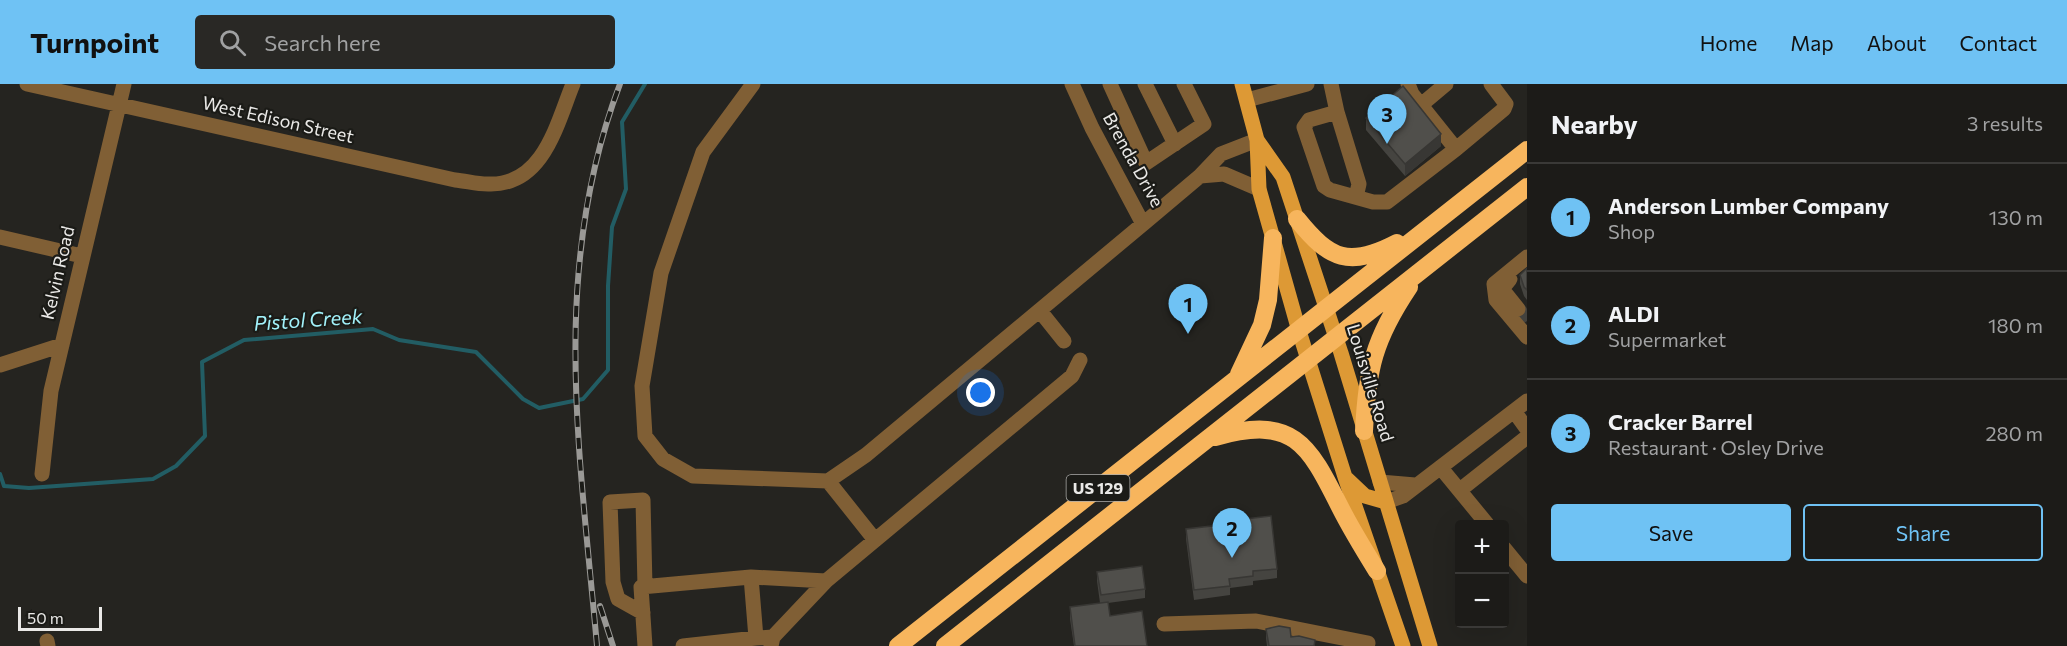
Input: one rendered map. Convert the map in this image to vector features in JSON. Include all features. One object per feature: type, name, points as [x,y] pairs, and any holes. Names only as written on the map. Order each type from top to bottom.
[{"type":"highway","name":"US 129","points":[[898,646],[1527,150]]},
{"type":"highway","name":"US 129","points":[[945,646],[1527,187]]},
{"type":"highway","points":[[1298,219],[1315,241],[1328,250],[1358,259],[1379,252],[1435,222]]},
{"type":"highway","points":[[1237,378],[1262,325],[1268,300],[1273,238]]},
{"type":"highway","points":[[1364,431],[1368,374],[1374,353],[1384,326],[1417,274]]},
{"type":"highway","points":[[1208,439],[1242,429],[1262,428],[1278,431],[1301,444],[1318,462],[1348,523],[1377,571]]},
{"type":"main road","name":"Louisville Road","points":[[1242,84],[1257,140],[1260,189],[1299,331],[1344,477],[1403,646]]},
{"type":"main road","name":"Louisville Road","points":[[1257,140],[1283,177],[1298,219],[1430,646]]},
{"type":"main road","points":[[1344,477],[1365,496],[1386,502]]},
{"type":"street","name":"West Edison Street","points":[[27,84],[455,180],[493,184],[520,178],[544,155],[573,84]]},
{"type":"street","name":"Kelvin Road","points":[[42,474],[51,391],[124,84]]},
{"type":"street","points":[[753,84],[703,152],[661,273],[642,386],[645,436],[663,459],[693,476],[828,481],[866,455],[1143,224]]},
{"type":"street","name":"Brenda Drive","points":[[1072,84],[1092,128],[1143,224],[1200,176],[1221,154],[1257,140]]},
{"type":"street","points":[[1110,84],[1146,164],[1204,124],[1184,84]]},
{"type":"street","points":[[1145,84],[1175,144]]},
{"type":"street","points":[[1247,100],[1307,84]]},
{"type":"street","points":[[1331,84],[1359,184],[1356,197]]},
{"type":"street","points":[[1408,84],[1421,105],[1456,149]]},
{"type":"street","points":[[1421,105],[1446,84]]},
{"type":"street","points":[[1337,112],[1309,120],[1304,127],[1324,186],[1373,202],[1387,202],[1504,109],[1506,104],[1504,99],[1491,84]]},
{"type":"street","points":[[1200,176],[1224,174],[1260,189]]},
{"type":"street","points":[[0,237],[82,256]]},
{"type":"street","points":[[1518,309],[1502,289],[1504,283],[1525,264]]},
{"type":"street","points":[[1525,264],[1494,284],[1496,300],[1527,337]]},
{"type":"street","points":[[1040,311],[1064,341]]},
{"type":"street","points":[[0,365],[62,345]]},
{"type":"street","points":[[683,646],[756,639],[772,642],[826,581],[1072,376],[1080,360]]},
{"type":"street","points":[[1386,502],[1403,495],[1441,468],[1527,401]]},
{"type":"street","points":[[1514,411],[1527,429]]},
{"type":"street","points":[[1460,490],[1527,437]]},
{"type":"street","points":[[1441,468],[1482,520]]},
{"type":"street","points":[[828,481],[875,540]]},
{"type":"street","points":[[1380,482],[1415,485]]},
{"type":"street","points":[[643,613],[618,599],[613,582],[610,502],[643,500],[645,587]]},
{"type":"street","points":[[1509,554],[1527,576]]},
{"type":"street","points":[[645,646],[641,587],[751,577],[826,581]]},
{"type":"street","points":[[751,577],[756,639]]},
{"type":"street","points":[[1164,624],[1256,621],[1368,643]]},
{"type":"building","points":[[1403,86],[1441,134],[1405,164],[1366,118]]},
{"type":"building","points":[[1527,268],[1527,290],[1520,275]]},
{"type":"building","points":[[1271,516],[1277,569],[1253,571],[1253,576],[1229,579],[1230,586],[1194,590],[1186,529],[1246,522],[1245,519]]},
{"type":"building","points":[[1142,566],[1145,589],[1101,595],[1097,572]]},
{"type":"building","points":[[1108,602],[1110,616],[1142,611],[1147,646],[1075,646],[1070,607]]},
{"type":"building","points":[[1279,626],[1290,628],[1291,637],[1299,636],[1315,640],[1314,646],[1269,646],[1266,629]]},
{"type":"waterway","name":"Pistol Creek","points":[[0,474],[4,486],[29,488],[153,479],[176,466],[205,436],[202,362],[244,340],[373,329],[399,340],[476,352],[523,399],[539,408],[583,399],[608,370],[608,286],[612,227],[626,189],[622,122],[645,84]]},
{"type":"tunnel","points":[[1518,309],[1527,321]]},
{"type":"railway","points":[[597,646],[578,433],[577,293],[584,224],[598,154],[620,84]]},
{"type":"railway","points":[[600,606],[613,646]]},
{"type":"place","name":"Cracker Barrel","points":[[1387,144]]},
{"type":"place","name":"Anderson Lumber Company","points":[[1188,334]]},
{"type":"place","name":"ALDI","points":[[1232,558]]}]
